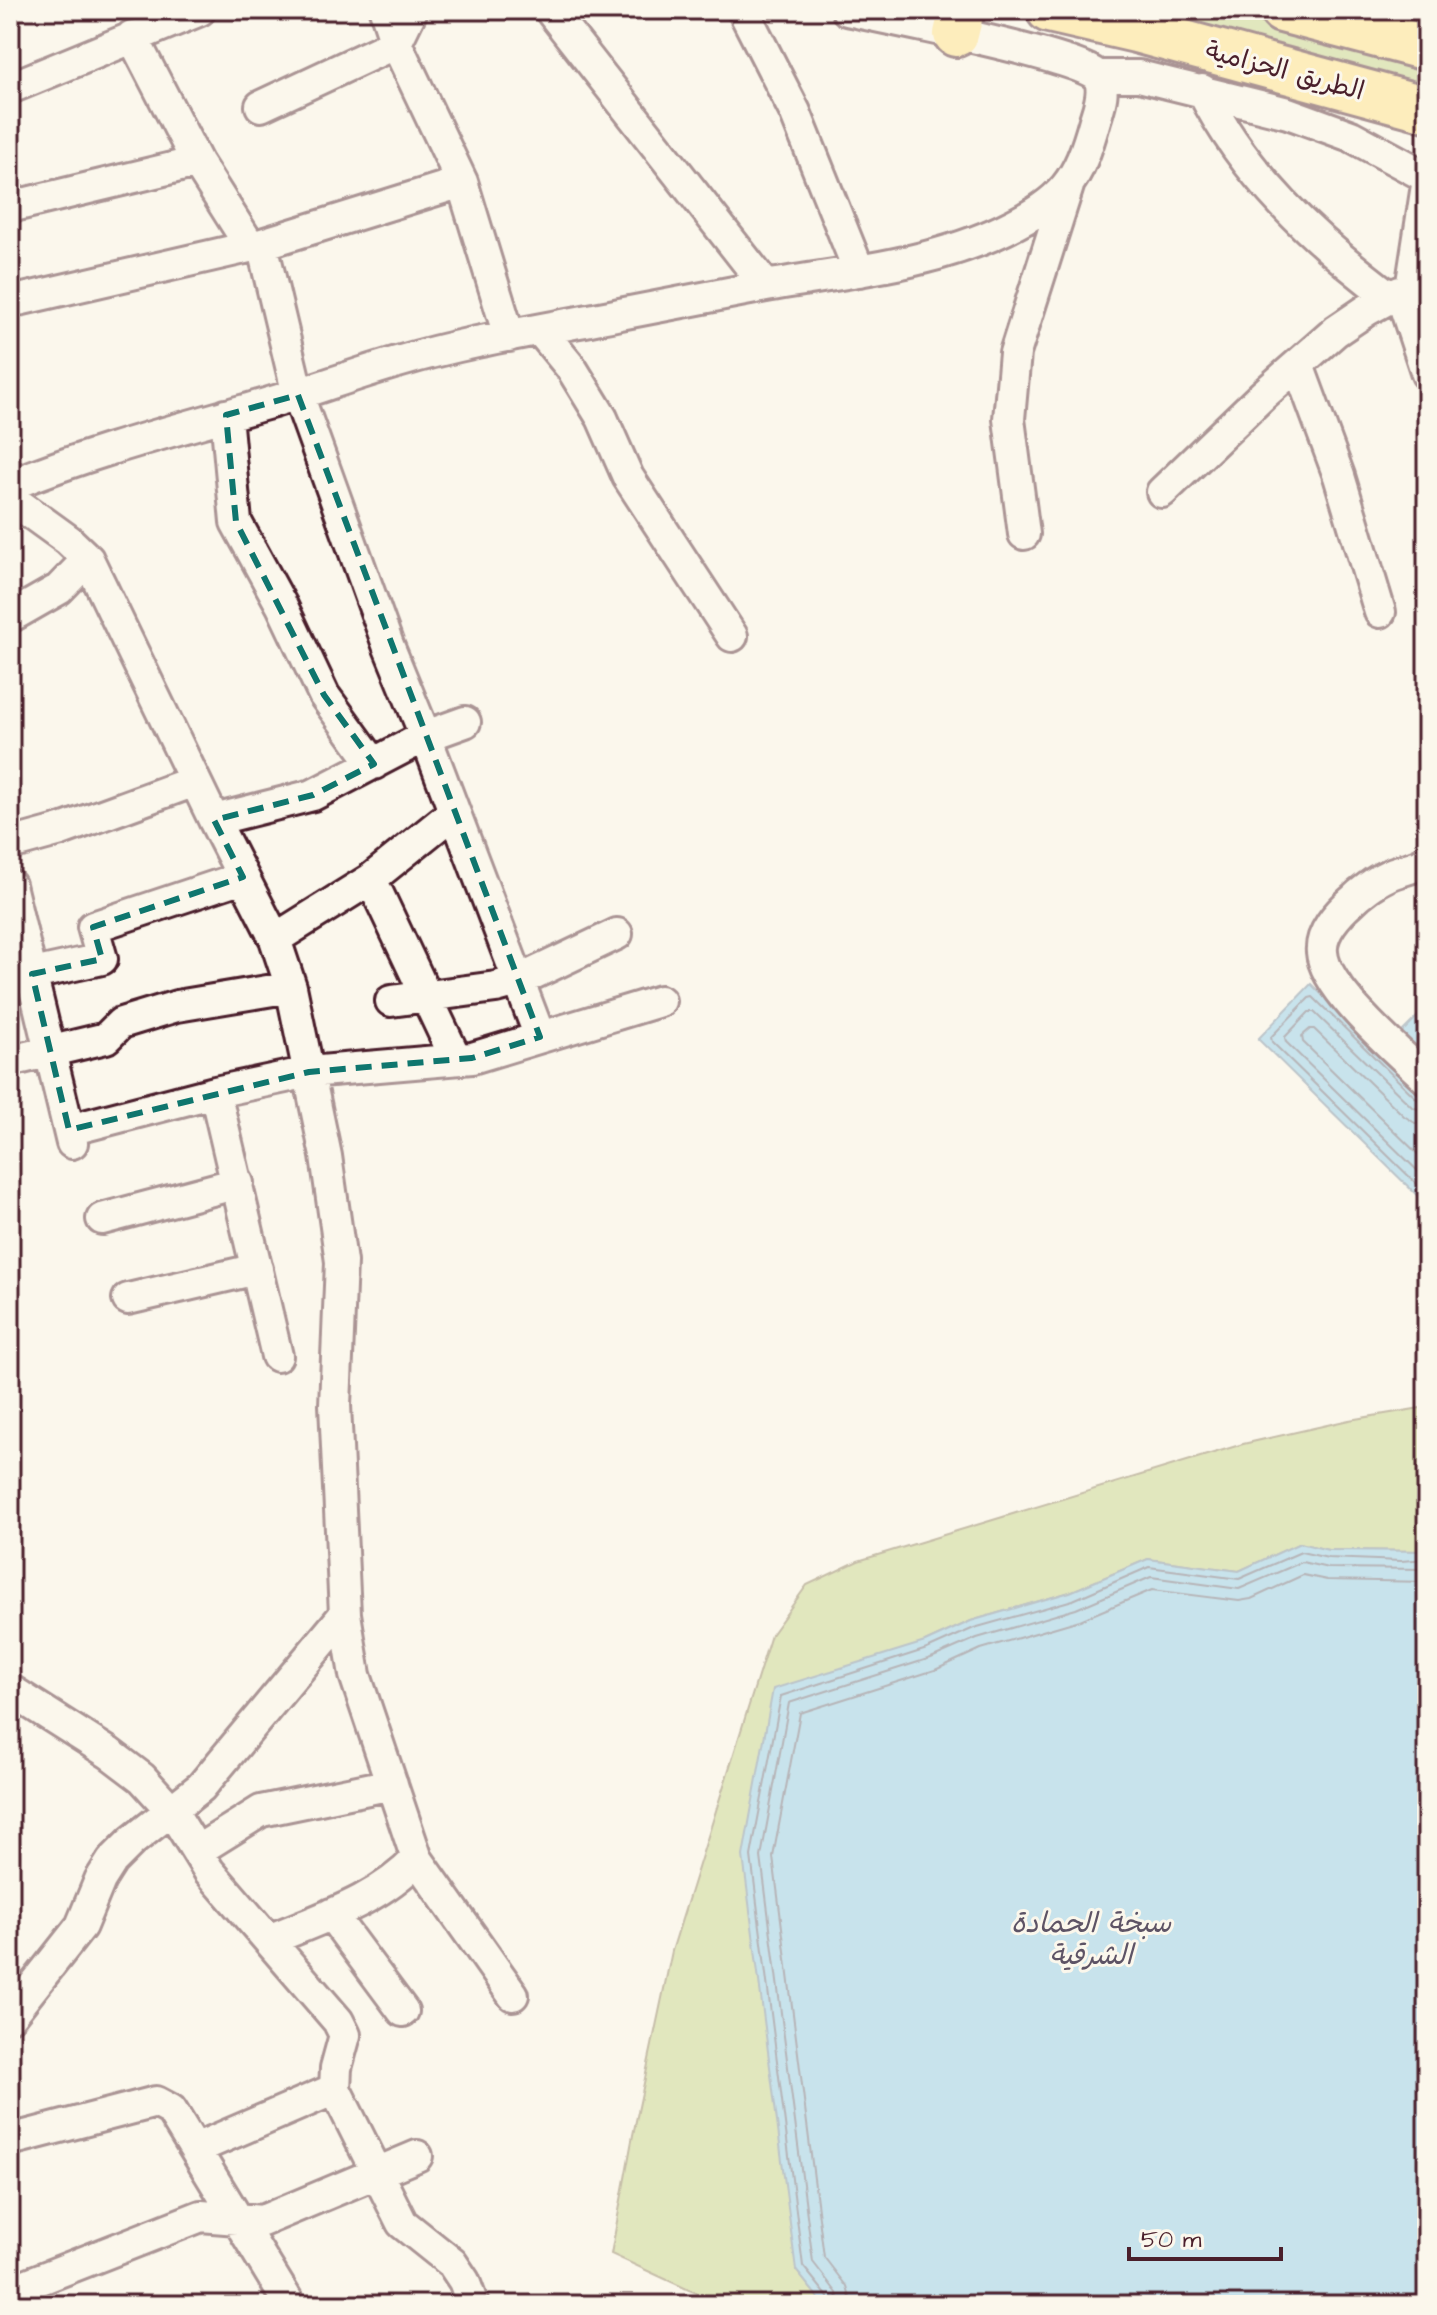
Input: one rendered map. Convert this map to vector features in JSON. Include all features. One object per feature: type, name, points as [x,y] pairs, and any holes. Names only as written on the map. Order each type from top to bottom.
[{"type":"highway","name":"الطريق الحزامية","points":[[1049,10],[1427,109]]},
{"type":"highway","points":[[1282,10],[1427,48]]},
{"type":"street","points":[[10,88],[132,36],[168,16],[200,10]]},
{"type":"street","points":[[385,10],[396,43],[462,182],[509,336]]},
{"type":"street","points":[[261,106],[396,43],[412,10]]},
{"type":"street","points":[[550,10],[766,286]]},
{"type":"street","points":[[743,10],[795,112],[859,271]]},
{"type":"street","points":[[847,10],[959,22],[1093,71],[1101,82],[1100,102],[1084,160],[1068,186],[1015,353],[1009,419],[1024,534]]},
{"type":"street","points":[[132,36],[197,162],[256,245],[298,395],[388,645],[426,736],[540,1037]]},
{"type":"street","points":[[1098,76],[1139,76],[1202,90],[1328,126],[1427,177]]},
{"type":"street","points":[[1202,90],[1212,111],[1274,196],[1318,239],[1407,291]]},
{"type":"street","points":[[10,207],[197,162]]},
{"type":"street","points":[[10,302],[256,245],[462,182]]},
{"type":"street","points":[[1427,185],[1407,291],[1427,374]]},
{"type":"street","points":[[10,485],[69,461],[298,395],[402,360],[509,336],[859,271],[955,248],[1000,231],[1047,204],[1068,186]]},
{"type":"street","points":[[1162,492],[1336,331],[1407,291]]},
{"type":"street","points":[[540,330],[572,369],[602,418],[628,477],[732,636]]},
{"type":"street","points":[[1298,365],[1339,476],[1380,612]]},
{"type":"street","points":[[226,415],[236,522],[282,606],[324,695],[374,764]]},
{"type":"street","points":[[10,498],[68,540],[88,559],[275,939],[291,987],[309,1072],[326,1156],[341,1262],[335,1405],[345,1614],[355,1675],[417,1859],[513,1995]]},
{"type":"street","points":[[10,617],[59,589],[88,559]]},
{"type":"street","points":[[214,820],[313,795],[426,736],[465,722]]},
{"type":"street","points":[[10,844],[61,830],[195,781]]},
{"type":"street","points":[[275,939],[371,879],[454,812]]},
{"type":"street","points":[[1427,860],[1387,875],[1352,901],[1327,929],[1321,950],[1325,968],[1342,993],[1427,1079]]},
{"type":"street","points":[[21,977],[102,959],[93,927],[243,877]]},
{"type":"street","points":[[371,879],[456,1059]]},
{"type":"street","points":[[10,885],[21,977],[50,1051],[70,1136],[215,1092],[309,1072],[472,1058],[660,1001]]},
{"type":"street","points":[[391,1001],[496,987],[518,981],[617,934]]},
{"type":"street","points":[[10,1061],[106,1038],[121,1023],[177,1006],[291,987]]},
{"type":"street","points":[[215,1092],[277,1356]]},
{"type":"street","points":[[102,1219],[238,1183]]},
{"type":"street","points":[[128,1299],[257,1269]]},
{"type":"street","points":[[10,2016],[81,1926],[100,1880],[112,1861],[201,1787],[345,1614]]},
{"type":"street","points":[[10,1690],[131,1769],[172,1811],[209,1871],[338,2021],[345,2035],[336,2068],[335,2089],[402,2223],[452,2263],[464,2281],[473,2305]]},
{"type":"street","points":[[197,1851],[261,1811],[392,1784]]},
{"type":"street","points":[[269,1940],[373,1896],[398,1879],[417,1859]]},
{"type":"street","points":[[331,1914],[403,2011]]},
{"type":"street","points":[[195,2149],[335,2089]]},
{"type":"street","points":[[10,2140],[156,2102],[171,2110],[290,2305]]},
{"type":"street","points":[[10,2291],[201,2216],[262,2221],[417,2156]]},
{"type":"highlighted area","points":[[298,395],[540,1037],[472,1058],[309,1072],[69,1130],[32,974],[102,959],[93,927],[243,877],[214,820],[313,795],[374,764],[324,695],[236,522],[226,415]]},
{"type":"green space","points":[[1098,10],[1248,10],[1427,59],[1427,96]]},
{"type":"green space","points":[[1427,1407],[1427,1551],[1328,1550],[1300,1543],[1239,1571],[1148,1559],[1070,1592],[971,1621],[925,1642],[796,2270],[824,2305],[731,2305],[689,2290],[611,2254],[672,1951],[771,1635],[807,1585],[858,1561],[1243,1444],[1349,1420]]},
{"type":"water","points":[[1311,984],[1427,1097],[1427,1205],[1258,1039]]},
{"type":"water","points":[[1427,1007],[1427,1064],[1398,1036]]},
{"type":"water","name":"سبخة الحمادة الشرقية","points":[[1300,1543],[1328,1550],[1427,1551],[1427,2305],[824,2305],[796,2270],[743,1856],[773,1689],[925,1642],[971,1621],[1070,1592],[1148,1559],[1239,1571]]}]
